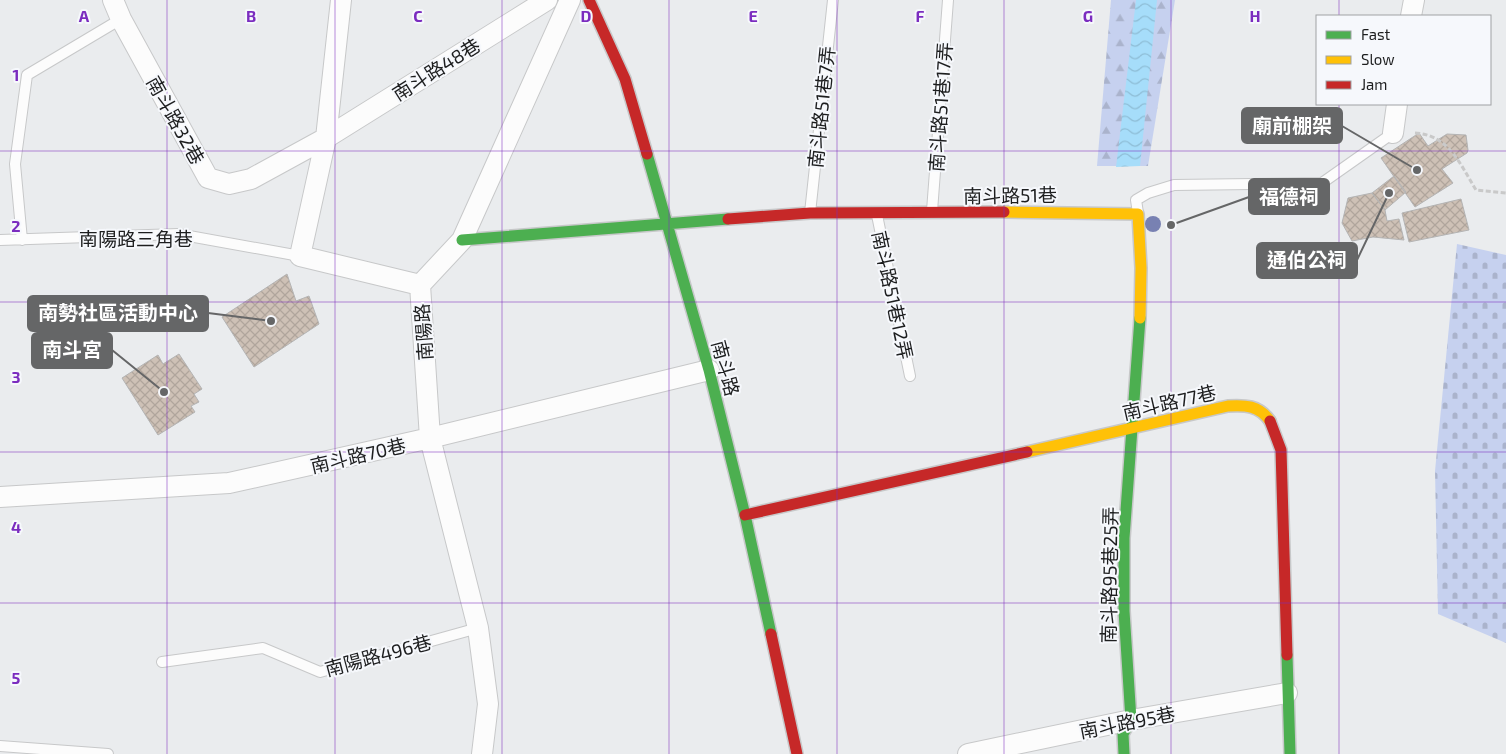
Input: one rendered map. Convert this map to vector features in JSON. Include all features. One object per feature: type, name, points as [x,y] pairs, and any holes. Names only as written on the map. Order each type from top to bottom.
[{"type":"street","name":"南斗路32巷","points":[[113,0],[121,19],[208,178],[229,184],[251,179],[326,138]]},
{"type":"street","points":[[300,256],[326,138],[341,0]]},
{"type":"street","name":"南斗路48巷","points":[[326,138],[547,0]]},
{"type":"street","points":[[420,285],[462,240],[570,0]]},
{"type":"street","name":"南斗路","points":[[589,0],[625,79],[709,370],[745,515],[797,754]]},
{"type":"street","points":[[1411,15],[1414,0]]},
{"type":"street","points":[[1393,133],[1397,105]]},
{"type":"street","name":"南斗路51巷","points":[[462,240],[810,213],[1093,212],[1138,214]]},
{"type":"street","points":[[1132,429],[1140,330],[1142,252],[1138,214]]},
{"type":"street","name":"南陽路","points":[[300,256],[420,285],[430,438],[478,628],[488,704],[482,754]]},
{"type":"street","name":"南斗路70巷","points":[[0,497],[229,484],[430,438],[709,370]]},
{"type":"street","name":"南斗路77巷","points":[[745,515],[1240,404],[1256,407],[1268,418],[1276,431],[1281,450],[1290,754]]},
{"type":"street","name":"南斗路95巷25弄","points":[[1131,720],[1123,621],[1125,536],[1132,429]]},
{"type":"street","name":"南斗路95巷","points":[[968,754],[1131,720],[1288,693]]},
{"type":"street","points":[[1124,754],[1123,734],[1131,720]]},
{"type":"lane","name":"南斗路51巷7弄","points":[[810,213],[833,0]]},
{"type":"lane","name":"南斗路51巷17弄","points":[[932,214],[948,0]]},
{"type":"lane","points":[[22,240],[15,164],[27,75],[121,19]]},
{"type":"lane","points":[[1138,214],[1136,200],[1148,193],[1174,186],[1322,183],[1393,133]]},
{"type":"lane","name":"南斗路51巷12弄","points":[[876,214],[910,376]]},
{"type":"lane","name":"南陽路三角巷","points":[[0,240],[178,234],[300,256]]},
{"type":"lane","name":"南陽路496巷","points":[[162,662],[263,648],[320,672],[478,628]]},
{"type":"lane","points":[[0,746],[108,754]]},
{"type":"path","points":[[1393,133],[1427,134],[1445,142],[1476,190],[1506,193]]},
{"type":"green space","points":[[1111,0],[1175,0],[1148,166],[1097,166]]},
{"type":"green space","points":[[1457,244],[1506,255],[1506,643],[1438,614],[1435,471]]},
{"type":"water","points":[[1136,0],[1157,0],[1140,166],[1116,167]]},
{"type":"building","points":[[1419,133],[1428,146],[1447,134],[1466,135],[1468,150],[1467,153],[1442,169],[1453,183],[1415,207],[1381,158]]},
{"type":"building","points":[[1394,176],[1406,192],[1385,210],[1372,193]]},
{"type":"building","points":[[1372,193],[1385,210],[1387,221],[1399,219],[1404,240],[1373,237],[1352,241],[1342,223],[1348,198]]},
{"type":"building","points":[[1461,199],[1469,230],[1409,242],[1402,213]]},
{"type":"building","points":[[287,274],[296,301],[309,296],[319,324],[254,367],[222,317]]},
{"type":"building","points":[[179,354],[202,389],[194,394],[199,402],[191,406],[195,412],[158,435],[122,378],[158,355],[163,364]]},
{"type":"traffic: fast","points":[[647,154],[709,370],[745,515],[771,634]]},
{"type":"traffic: fast","points":[[462,240],[728,219]]},
{"type":"traffic: fast","points":[[1124,754],[1123,734],[1131,720],[1124,611],[1124,538],[1140,318]]},
{"type":"traffic: fast","points":[[1287,655],[1290,754]]},
{"type":"traffic: slow","points":[[1004,212],[1138,214],[1141,268],[1140,318]]},
{"type":"traffic: slow","points":[[1027,452],[1228,406],[1251,407],[1261,412],[1270,421]]},
{"type":"traffic: jam","points":[[589,0],[625,79],[647,154]]},
{"type":"traffic: jam","points":[[728,219],[810,213],[1004,212]]},
{"type":"traffic: jam","points":[[1270,421],[1281,450],[1287,655]]},
{"type":"traffic: jam","points":[[745,515],[1027,452]]},
{"type":"traffic: jam","points":[[771,634],[797,754]]},
{"type":"place","name":"廟前棚架","points":[[1417,170]]},
{"type":"place","name":"通伯公祠","points":[[1389,193]]},
{"type":"place","name":"福德祠","points":[[1171,225]]},
{"type":"place","name":"南勢社區活動中心","points":[[271,321]]},
{"type":"place","name":"南斗宮","points":[[164,392]]}]
